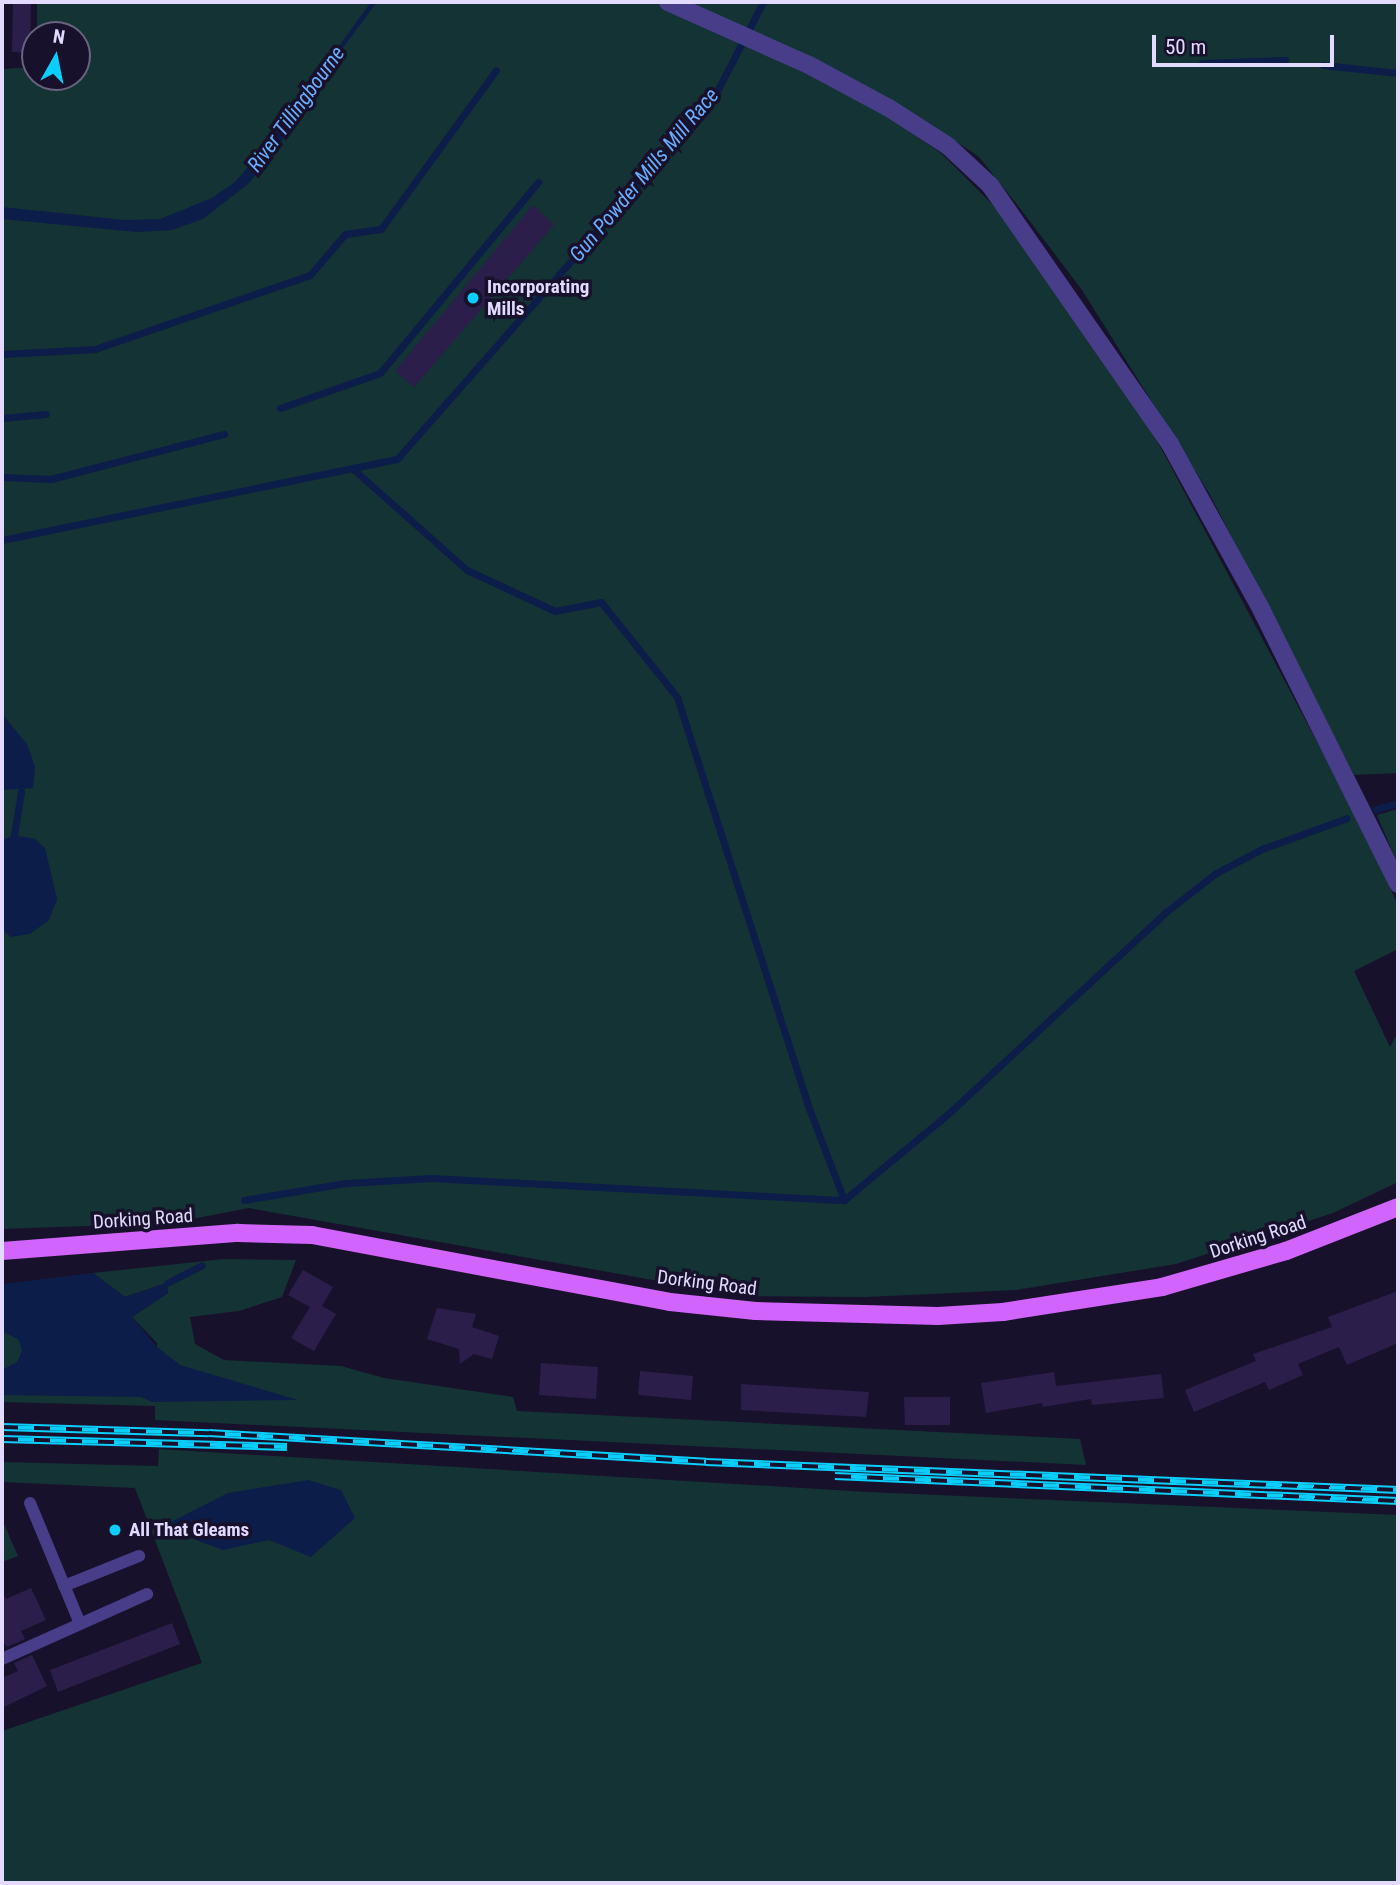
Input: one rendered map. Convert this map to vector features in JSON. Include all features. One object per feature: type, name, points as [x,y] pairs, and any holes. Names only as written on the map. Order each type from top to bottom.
[{"type":"main road","name":"Dorking Road","points":[[2,1251],[238,1233],[312,1235],[670,1302],[756,1311],[938,1316],[1003,1311],[1162,1287],[1286,1251],[1398,1207]]},
{"type":"street","points":[[668,2],[760,43],[889,108],[948,146],[990,185],[1032,240],[1170,444],[1262,611],[1398,884]]},
{"type":"lane","points":[[30,1503],[80,1624]]},
{"type":"lane","points":[[64,1586],[139,1556]]},
{"type":"lane","points":[[2,1659],[147,1594]]},
{"type":"green space","points":[[37,2],[1398,2],[1398,773],[1354,775],[1209,493],[1082,290],[1019,207],[979,157],[924,120],[906,129],[942,154],[1007,219],[1118,379],[1161,448],[1359,821],[1398,905],[1398,949],[1354,971],[1390,1047],[1398,1032],[1398,1182],[1333,1213],[1176,1264],[1016,1290],[866,1297],[743,1296],[249,1208],[171,1223],[2,1229],[2,69],[21,68],[21,91],[91,91],[91,21],[37,21]]},
{"type":"green space","points":[[1398,809],[1398,865],[1377,815]]},
{"type":"green space","points":[[224,1259],[296,1260],[282,1297],[239,1311],[190,1317],[195,1344],[224,1360],[341,1366],[384,1378],[513,1397],[517,1411],[1080,1439],[1086,1465],[155,1420],[155,1406],[2,1402],[2,1300],[155,1361],[157,1343],[132,1317],[168,1293],[167,1283],[125,1297],[93,1273]]},
{"type":"green space","points":[[159,1449],[868,1492],[1398,1515],[1398,1883],[2,1883],[2,1731],[202,1663],[135,1488],[2,1482],[2,1462],[158,1466]]},
{"type":"green space","points":[[2,1519],[18,1556],[2,1562]]},
{"type":"water","name":"River Tillingbourne","points":[[371,2],[377,2],[331,64],[276,150],[248,184],[203,219],[172,230],[137,232],[2,219],[2,207],[125,220],[160,219],[212,198],[235,182],[263,150]]},
{"type":"water","points":[[2,714],[27,744],[35,767],[33,788],[2,790]]},
{"type":"water","points":[[14,835],[35,839],[45,848],[57,899],[49,920],[30,934],[11,937],[2,929],[2,840]]},
{"type":"water","points":[[93,1273],[125,1297],[167,1283],[168,1293],[132,1317],[157,1347],[180,1365],[298,1400],[152,1402],[141,1397],[2,1395],[2,1370],[17,1362],[22,1351],[19,1340],[2,1331],[2,1284]]},
{"type":"water","points":[[308,1480],[341,1490],[355,1518],[311,1557],[269,1540],[223,1550],[161,1527],[228,1493]]},
{"type":"building","points":[[13,2],[31,2],[31,21],[21,21],[21,52],[12,52]]},
{"type":"building","name":"Incorporating Mills","points":[[533,205],[554,225],[414,387],[395,371]]},
{"type":"building","points":[[303,1270],[333,1287],[322,1306],[336,1314],[314,1351],[291,1338],[310,1307],[288,1295]]},
{"type":"building","points":[[1398,1291],[1398,1343],[1347,1365],[1339,1347],[1298,1364],[1303,1375],[1269,1390],[1265,1382],[1194,1412],[1185,1390],[1256,1361],[1253,1354],[1332,1327],[1328,1317]]},
{"type":"building","points":[[437,1308],[476,1314],[472,1327],[499,1336],[492,1359],[474,1354],[460,1364],[459,1349],[427,1339]]},
{"type":"building","points":[[541,1363],[598,1367],[596,1399],[539,1395]]},
{"type":"building","points":[[640,1371],[693,1376],[691,1400],[638,1395]]},
{"type":"building","points":[[1054,1372],[1056,1386],[1161,1374],[1164,1398],[1092,1405],[1091,1399],[1043,1407],[1042,1403],[986,1413],[981,1383]]},
{"type":"building","points":[[741,1384],[869,1392],[866,1417],[741,1410]]},
{"type":"building","points":[[904,1397],[950,1397],[950,1425],[905,1425]]},
{"type":"building","points":[[31,1588],[46,1620],[21,1631],[25,1639],[7,1647],[2,1640],[2,1591],[6,1599]]},
{"type":"building","points":[[172,1623],[180,1644],[58,1692],[50,1670]]},
{"type":"building","points":[[32,1655],[47,1686],[2,1708],[2,1678],[18,1671],[14,1663]]},
{"type":"waterway","name":"Gun Powder Mills Mill Race","points":[[2,540],[397,459],[713,99],[763,2]]},
{"type":"waterway","points":[[1202,63],[1285,60]]},
{"type":"waterway","points":[[1323,65],[1398,73]]},
{"type":"waterway","points":[[2,354],[95,349],[310,275],[345,234],[381,229],[496,70]]},
{"type":"waterway","points":[[280,408],[380,373],[538,182]]},
{"type":"waterway","points":[[2,418],[46,414]]},
{"type":"waterway","points":[[2,477],[51,479],[224,434]]},
{"type":"waterway","points":[[352,468],[467,570],[555,611],[601,602],[677,697],[807,1103],[844,1200]]},
{"type":"waterway","points":[[14,835],[21,792]]},
{"type":"waterway","points":[[1376,809],[1398,803]]},
{"type":"waterway","points":[[244,1200],[346,1183],[432,1178],[844,1200],[949,1113],[1166,912],[1216,873],[1262,849],[1347,818]]},
{"type":"waterway","points":[[167,1283],[202,1265]]},
{"type":"railway","points":[[2,1427],[209,1433],[706,1462],[1398,1490]]},
{"type":"railway","points":[[2,1439],[287,1447]]},
{"type":"railway","points":[[835,1476],[1398,1501]]},
{"type":"place","name":"Incorporating Mills","points":[[473,298]]},
{"type":"place","name":"All That Gleams","points":[[115,1530]]}]
